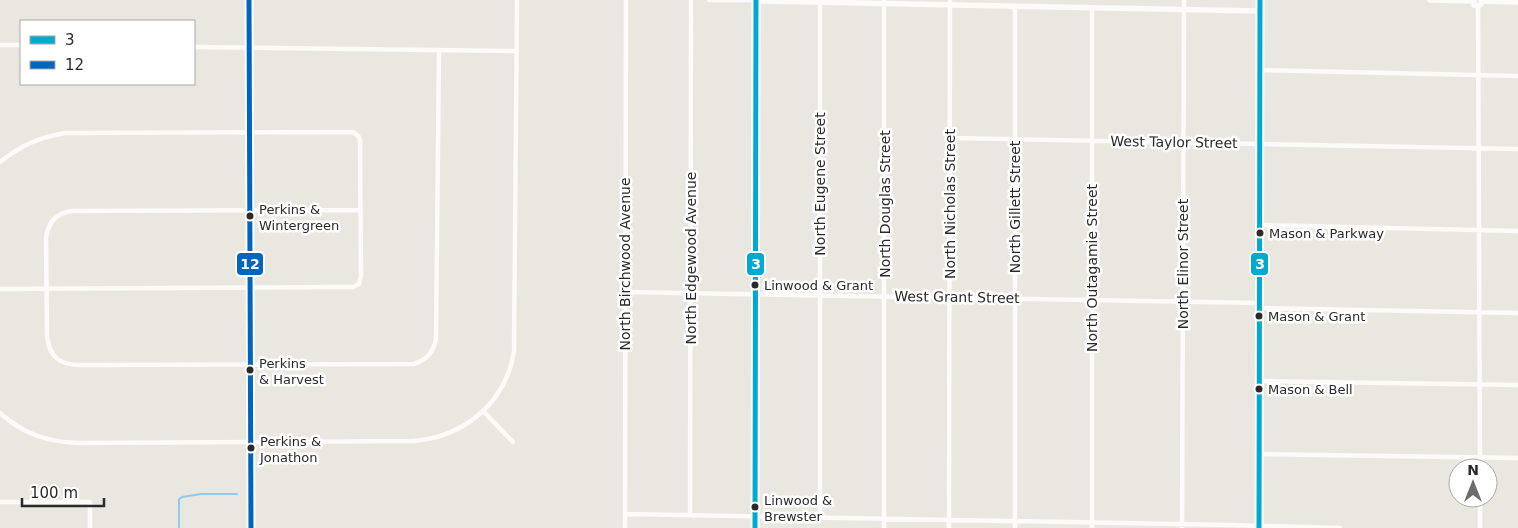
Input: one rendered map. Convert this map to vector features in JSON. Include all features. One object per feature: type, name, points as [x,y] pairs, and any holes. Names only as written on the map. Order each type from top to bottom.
[{"type":"main road","points":[[1259,527],[1260,0]]},
{"type":"street","points":[[248,0],[251,528]]},
{"type":"street","points":[[0,414],[28,433],[39,438],[58,442],[251,442],[422,441],[442,437],[462,428],[484,412],[503,385],[510,369],[514,351],[517,0]]},
{"type":"street","name":"North Birchwood Avenue","points":[[625,528],[626,0]]},
{"type":"street","name":"North Edgewood Avenue","points":[[690,515],[691,0]]},
{"type":"street","points":[[709,0],[950,2],[1016,6],[1260,11]]},
{"type":"street","name":"North Elinor Street","points":[[1182,526],[1184,0]]},
{"type":"street","points":[[1430,0],[1474,0],[1474,5],[1480,3],[1518,2]]},
{"type":"street","points":[[755,528],[756,1]]},
{"type":"street","name":"North Eugene Street","points":[[820,1],[820,517]]},
{"type":"street","name":"North Douglas Street","points":[[884,2],[884,528]]},
{"type":"street","name":"North Nicholas Street","points":[[949,528],[950,2]]},
{"type":"street","points":[[1260,454],[1480,458],[1480,3]]},
{"type":"street","name":"North Gillett Street","points":[[1015,528],[1016,6]]},
{"type":"street","name":"North Outagamie Street","points":[[1092,8],[1092,525]]},
{"type":"street","points":[[0,45],[20,45]]},
{"type":"street","points":[[195,47],[516,51]]},
{"type":"street","points":[[360,210],[65,212],[53,220],[47,232],[46,336],[50,352],[61,362],[72,365],[414,364],[426,359],[434,349],[436,338],[439,50]]},
{"type":"street","points":[[1260,70],[1518,76]]},
{"type":"street","points":[[0,162],[21,146],[32,141],[56,135],[75,133],[349,132],[356,134],[360,140],[361,276],[358,284],[353,287],[0,289]]},
{"type":"street","name":"West Taylor Street","points":[[950,138],[1518,148]]},
{"type":"street","points":[[1260,225],[1518,231]]},
{"type":"street","name":"West Grant Street","points":[[625,292],[1015,298],[1518,313]]},
{"type":"street","points":[[1260,380],[1518,385]]},
{"type":"street","points":[[484,412],[513,442]]},
{"type":"street","points":[[1498,458],[1518,458]]},
{"type":"street","points":[[0,502],[90,502],[90,528]]},
{"type":"street","points":[[1480,508],[1480,528]]},
{"type":"street","points":[[625,514],[1015,521],[1092,525],[1340,528]]},
{"type":"waterway","points":[[179,528],[179,499],[182,497],[201,494],[237,494]]},
{"type":"transit line","name":"12","points":[[249,0],[251,528]]},
{"type":"transit line","name":"3","points":[[755,528],[756,0]]},
{"type":"transit line","name":"3","points":[[1259,528],[1260,0]]},
{"type":"place","name":"Perkins & Wintergreen","points":[[250,216]]},
{"type":"place","name":"Mason & Parkway","points":[[1260,233]]},
{"type":"place","name":"Linwood & Grant","points":[[755,285]]},
{"type":"place","name":"Mason & Grant","points":[[1259,316]]},
{"type":"place","name":"Perkins & Harvest","points":[[250,370]]},
{"type":"place","name":"Mason & Bell","points":[[1259,389]]},
{"type":"place","name":"Perkins & Jonathon","points":[[251,448]]},
{"type":"place","name":"Linwood & Brewster","points":[[755,507]]}]
